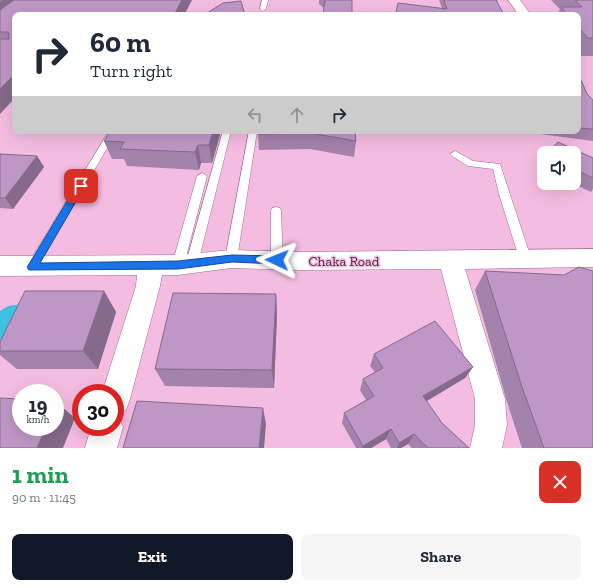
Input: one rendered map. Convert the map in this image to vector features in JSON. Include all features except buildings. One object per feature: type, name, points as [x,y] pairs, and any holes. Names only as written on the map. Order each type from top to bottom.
[{"type":"street","points":[[514,0],[523,12]]},
{"type":"street","name":"Chaka Road","points":[[0,266],[32,267],[185,264],[232,259],[451,261],[525,258],[593,258]]},
{"type":"street","points":[[451,261],[490,399],[491,425],[486,448]]},
{"type":"street","points":[[119,384],[148,286],[151,265]]},
{"type":"street","points":[[100,448],[104,436]]},
{"type":"lane","points":[[263,9],[266,0]]},
{"type":"lane","points":[[32,267],[111,134]]},
{"type":"lane","points":[[185,264],[226,134]]},
{"type":"lane","points":[[232,259],[253,134]]},
{"type":"lane","points":[[455,154],[471,164],[497,166],[504,194],[525,258]]},
{"type":"lane","points":[[185,264],[189,220],[202,176]]},
{"type":"lane","points":[[276,211],[277,260]]},
{"type":"water","points":[[22,304],[0,350],[0,311],[8,306]]},
{"type":"route","points":[[81,186],[32,267],[178,265],[232,259],[277,260]]}]
